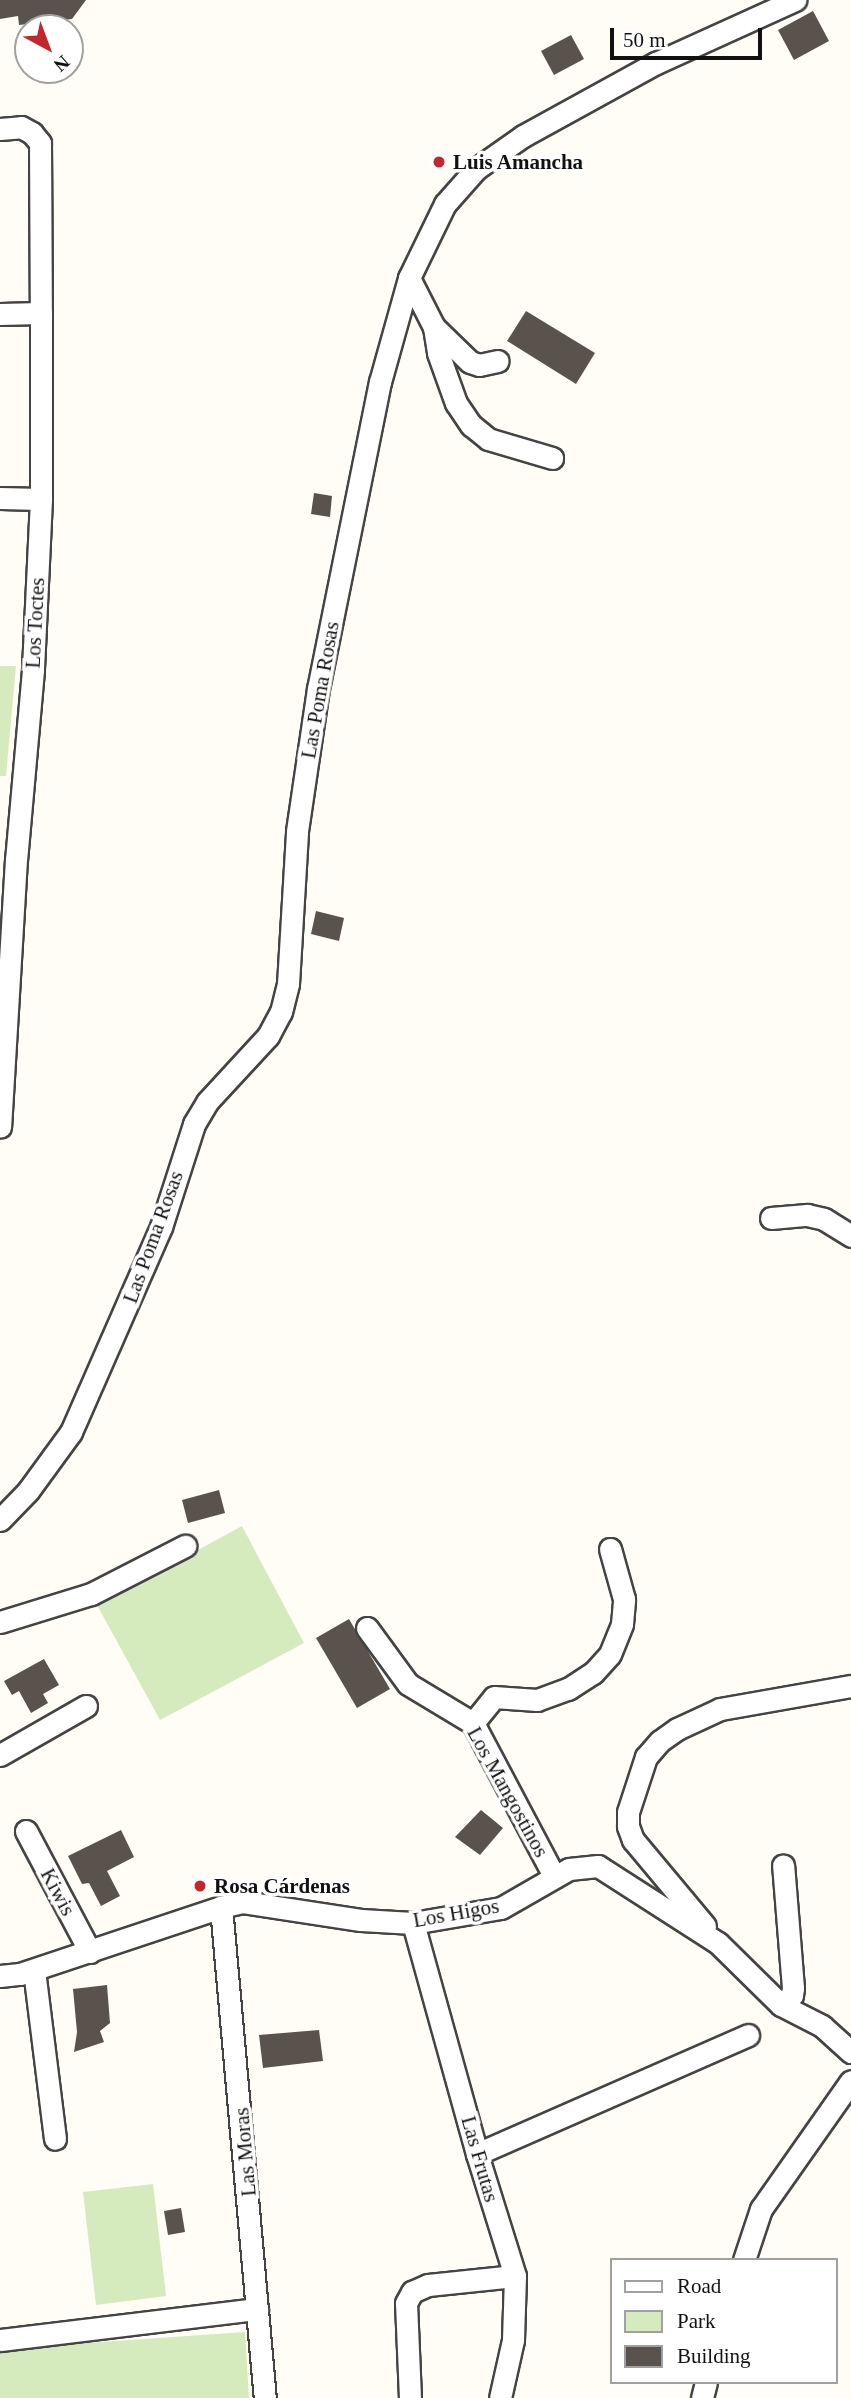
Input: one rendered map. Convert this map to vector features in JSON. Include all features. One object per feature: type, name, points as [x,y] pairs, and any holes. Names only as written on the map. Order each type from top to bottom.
[{"type":"street","name":"Las Poma Rosas","points":[[0,1520],[28,1491],[71,1432],[161,1227],[194,1124],[207,1102],[268,1037],[281,1012],[288,984],[297,831],[318,689],[380,382],[409,278],[444,204],[476,169],[523,136],[656,63],[795,0]]},
{"type":"street","name":"Los Toctes","points":[[0,1127],[8,858],[33,670],[41,499],[40,143],[32,133],[10,128]]},
{"type":"street","points":[[409,278],[434,327],[438,353],[456,403],[471,425],[488,439],[552,458]]},
{"type":"street","points":[[0,314],[41,313]]},
{"type":"street","points":[[434,327],[470,362],[479,365],[498,361]]},
{"type":"street","points":[[0,498],[41,499]]},
{"type":"street","points":[[771,1218],[807,1215],[824,1219],[851,1236]]},
{"type":"street","points":[[0,1622],[91,1594],[186,1546]]},
{"type":"street","points":[[473,1723],[494,1697],[537,1700],[568,1689],[593,1673],[610,1654],[622,1624],[624,1599],[610,1549]]},
{"type":"street","name":"Los Mangostinos","points":[[367,1628],[408,1684],[473,1723],[554,1876]]},
{"type":"street","points":[[718,1942],[633,1840],[628,1826],[628,1812],[646,1757],[660,1741],[677,1729],[720,1709],[851,1686]]},
{"type":"street","points":[[0,1755],[86,1706]]},
{"type":"street","name":"Kiwis","points":[[26,1831],[90,1952]]},
{"type":"street","name":"Los Higos","points":[[0,1976],[90,1952],[243,1902],[361,1920],[412,1923],[502,1908],[554,1876],[584,1865],[598,1866],[718,1942],[781,2005],[822,2026],[851,2052]]},
{"type":"street","points":[[781,2005],[792,1994],[793,1988],[783,1865]]},
{"type":"street","name":"Las Moras","points":[[221,1907],[247,2165],[265,2398]]},
{"type":"street","name":"Las Frutas","points":[[412,1923],[477,2154],[515,2276],[513,2340],[500,2398]]},
{"type":"street","points":[[34,1969],[55,2139]]},
{"type":"street","points":[[477,2154],[748,2035]]},
{"type":"street","points":[[745,2258],[761,2209],[851,2081]]},
{"type":"street","points":[[410,2398],[406,2302],[412,2292],[428,2285],[515,2276]]},
{"type":"street","points":[[0,2340],[257,2309]]},
{"type":"green space","points":[[0,666],[16,666],[6,776],[0,776]]},
{"type":"green space","points":[[242,1526],[304,1643],[160,1720],[97,1605]]},
{"type":"green space","points":[[153,2184],[166,2296],[96,2305],[83,2192]]},
{"type":"green space","points":[[245,2332],[249,2398],[0,2398],[0,2349]]},
{"type":"building","points":[[0,0],[86,0],[76,14],[14,14],[14,17],[0,19]]},
{"type":"building","points":[[813,11],[829,41],[794,60],[778,30]]},
{"type":"building","points":[[571,35],[584,59],[554,75],[541,51]]},
{"type":"building","points":[[526,311],[595,353],[576,384],[507,341]]},
{"type":"building","points":[[314,493],[332,496],[330,517],[311,514]]},
{"type":"building","points":[[316,911],[344,918],[339,941],[311,934]]},
{"type":"building","points":[[219,1490],[225,1513],[188,1523],[182,1500]]},
{"type":"building","points":[[349,1619],[390,1689],[357,1708],[316,1638]]},
{"type":"building","points":[[44,1659],[59,1685],[43,1694],[48,1703],[31,1713],[19,1691],[12,1695],[4,1681]]},
{"type":"building","points":[[481,1810],[503,1828],[480,1855],[455,1837]]},
{"type":"building","points":[[121,1830],[134,1857],[107,1871],[120,1896],[101,1906],[89,1883],[82,1884],[68,1856]]},
{"type":"building","points":[[107,1985],[110,2023],[100,2031],[104,2042],[74,2052],[77,2032],[73,1989]]},
{"type":"building","points":[[319,2030],[323,2061],[263,2068],[259,2035]]},
{"type":"building","points":[[181,2208],[185,2232],[168,2235],[164,2211]]},
{"type":"place","name":"Luis Amancha","points":[[439,162]]},
{"type":"place","name":"Rosa Cárdenas","points":[[200,1886]]}]
